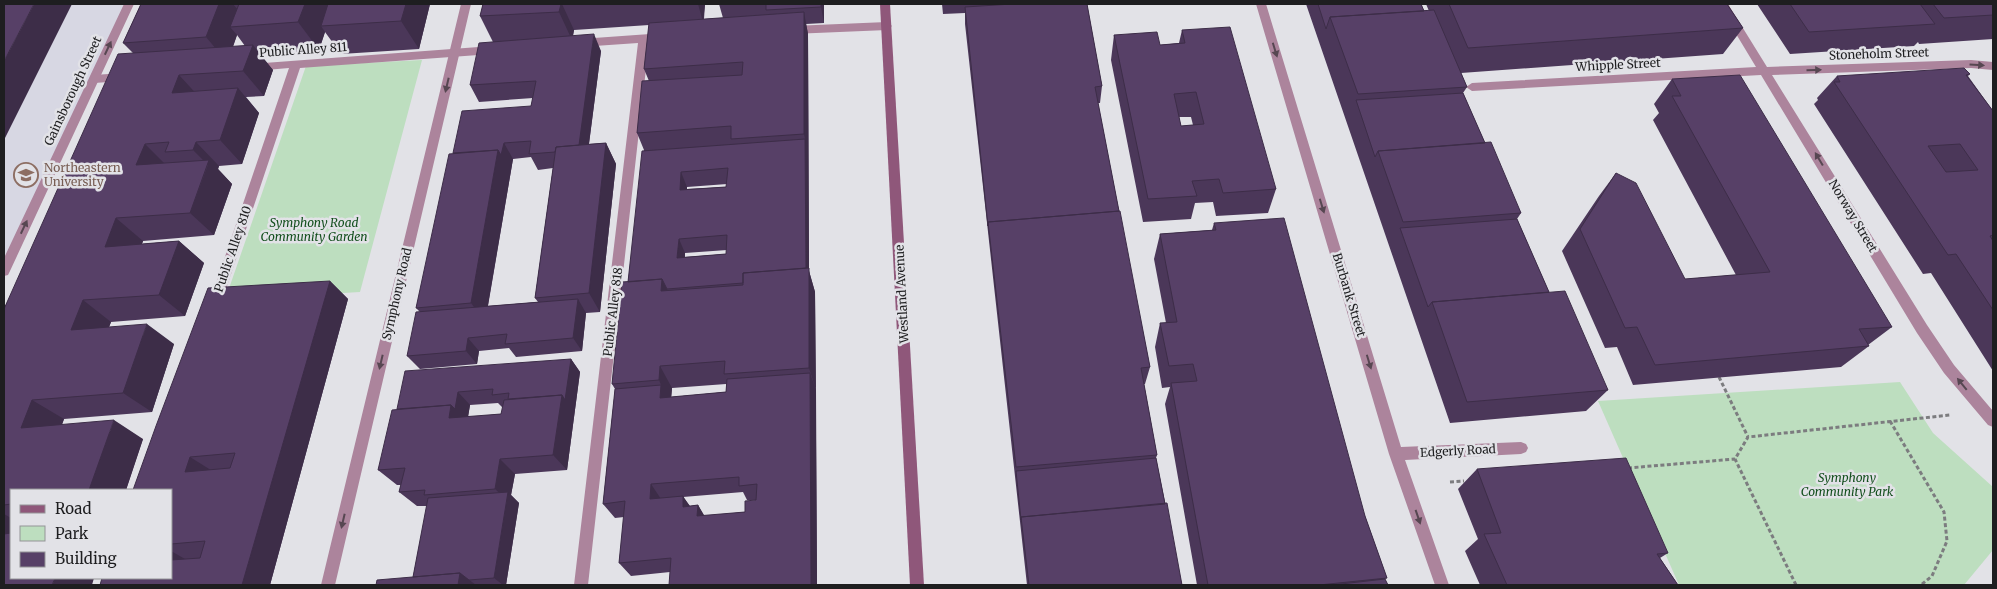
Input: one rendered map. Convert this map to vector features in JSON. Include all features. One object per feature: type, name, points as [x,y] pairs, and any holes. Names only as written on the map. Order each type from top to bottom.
[{"type":"main road","name":"Westland Avenue","points":[[885,4],[917,585]]},
{"type":"street","name":"Gainsborough Street","points":[[4,271],[129,4]]},
{"type":"street","name":"Symphony Road","points":[[328,585],[466,4]]},
{"type":"street","name":"Burbank Street","points":[[1261,4],[1396,454],[1442,585]]},
{"type":"street","name":"Norway Street","points":[[1723,4],[1766,71],[1922,329],[1950,369],[1993,421]]},
{"type":"street","points":[[777,31],[887,26]]},
{"type":"street","points":[[565,45],[672,37]]},
{"type":"street","name":"Public Alley 818","points":[[581,585],[644,38]]},
{"type":"street","name":"Public Alley 811","points":[[238,68],[506,49]]},
{"type":"street","name":"Public Alley 810","points":[[209,320],[296,64]]},
{"type":"street","name":"Stoneholm Street","points":[[1766,71],[1971,64],[1993,66]]},
{"type":"street","name":"Whipple Street","points":[[1472,87],[1766,71]]},
{"type":"street","points":[[94,80],[132,76]]},
{"type":"street","name":"Edgerly Road","points":[[1396,454],[1521,448]]},
{"type":"path","points":[[1719,377],[1748,437]]},
{"type":"path","points":[[1748,437],[1951,415]]},
{"type":"path","points":[[1890,421],[1944,512],[1947,541],[1932,576],[1921,585]]},
{"type":"path","points":[[1735,460],[1748,437]]},
{"type":"path","points":[[1627,468],[1735,460]]},
{"type":"path","points":[[1735,460],[1796,585]]},
{"type":"path","points":[[1450,482],[1470,480]]},
{"type":"shaded area","name":"Northeastern University","points":[[4,4],[129,4],[4,271]]},
{"type":"green space","name":"Symphony Road Community Garden","points":[[422,60],[360,292],[225,300],[306,66]]},
{"type":"green space","name":"Symphony Community Park","points":[[1900,382],[1933,433],[1993,487],[1993,550],[1964,585],[1679,585],[1598,401]]},
{"type":"building","points":[[4,4],[34,4],[4,61]]},
{"type":"building","points":[[141,4],[219,4],[206,37],[123,43]]},
{"type":"building","points":[[239,4],[305,4],[298,22],[230,27]]},
{"type":"building","points":[[328,4],[406,4],[401,21],[321,26]]},
{"type":"building","points":[[483,4],[561,4],[559,12],[480,16]]},
{"type":"building","points":[[766,4],[821,4],[821,7],[766,10]]},
{"type":"building","points":[[1012,4],[1087,4],[1102,86],[1095,87],[1119,211],[988,222],[988,226],[965,7]]},
{"type":"building","points":[[1318,4],[1421,4],[1424,11],[1330,17],[1326,29]]},
{"type":"building","points":[[1449,4],[1727,4],[1743,28],[1468,48]]},
{"type":"building","points":[[1790,4],[1920,4],[1935,24],[1809,32]]},
{"type":"building","points":[[1933,4],[1993,4],[1993,15],[1944,18]]},
{"type":"building","points":[[1434,10],[1467,87],[1358,94],[1330,17]]},
{"type":"building","points":[[804,12],[804,134],[731,139],[731,126],[637,133],[642,81],[742,75],[743,62],[644,69],[649,23]]},
{"type":"building","points":[[1230,27],[1276,189],[1223,193],[1219,179],[1192,181],[1197,196],[1148,199],[1114,35],[1157,32],[1160,45],[1185,43],[1182,30]],"holes":[[[1196,92],[1204,124],[1181,126],[1174,94]]]},
{"type":"building","points":[[594,34],[579,145],[556,147],[555,152],[529,154],[531,141],[504,143],[501,155],[498,150],[453,153],[462,111],[531,106],[536,81],[470,85],[479,43]]},
{"type":"building","points":[[253,45],[243,71],[179,75],[172,93],[238,88],[220,140],[196,142],[193,150],[165,152],[169,142],[145,144],[136,165],[209,160],[190,213],[116,218],[105,247],[179,241],[159,295],[83,300],[71,330],[147,324],[123,393],[32,400],[21,428],[114,420],[89,489],[10,489],[10,504],[4,505],[4,309],[118,54]]},
{"type":"building","points":[[1964,68],[1970,74],[1966,75],[1993,111],[1993,235],[1990,236],[1993,241],[1993,310],[1956,254],[1948,255],[1834,82],[1840,82],[1837,76]],"holes":[[[1960,144],[1978,170],[1946,172],[1928,146]]]},
{"type":"building","points":[[1740,75],[1892,327],[1859,329],[1869,346],[1655,365],[1637,327],[1625,328],[1580,229],[1616,173],[1636,183],[1685,279],[1770,272],[1672,96],[1681,96],[1672,79]]},
{"type":"building","points":[[1463,93],[1485,143],[1378,151],[1375,157],[1356,100]]},
{"type":"building","points":[[805,139],[806,268],[743,273],[743,283],[667,289],[662,279],[628,282],[642,151]],"holes":[[[728,168],[726,187],[680,190],[681,172]],[[727,235],[726,254],[677,258],[679,239]]]},
{"type":"building","points":[[1491,142],[1521,213],[1403,222],[1378,151]]},
{"type":"building","points":[[606,143],[589,293],[535,298],[556,147]]},
{"type":"building","points":[[498,150],[471,303],[416,308],[449,154]]},
{"type":"building","points":[[1120,211],[1150,367],[1141,368],[1157,455],[1016,467],[988,222]]},
{"type":"building","points":[[1284,218],[1365,516],[1387,578],[1319,585],[1208,585],[1171,383],[1197,381],[1193,364],[1169,366],[1160,323],[1177,322],[1160,234],[1216,230],[1214,223]]},
{"type":"building","points":[[1517,219],[1549,292],[1432,302],[1428,307],[1400,228]]},
{"type":"building","points":[[809,268],[809,368],[724,374],[725,361],[660,366],[659,380],[612,384],[622,282],[662,279],[661,291],[743,285],[743,273]]},
{"type":"building","points":[[330,281],[242,585],[100,585],[102,579],[172,579],[172,560],[200,558],[205,541],[172,544],[172,489],[133,489],[208,288]],"holes":[[[235,453],[230,468],[185,472],[190,457]]]},
{"type":"building","points":[[1565,291],[1608,390],[1467,402],[1432,302]]},
{"type":"building","points":[[578,299],[573,338],[505,344],[507,334],[468,338],[466,351],[407,356],[416,312]]},
{"type":"building","points":[[571,359],[565,400],[562,395],[508,399],[509,393],[492,395],[493,389],[458,392],[455,409],[451,405],[397,409],[405,371]]},
{"type":"building","points":[[810,373],[811,585],[669,585],[671,558],[619,563],[625,501],[603,504],[615,389],[661,385],[660,398],[726,392],[727,379]],"holes":[[[739,477],[739,486],[757,484],[756,500],[745,501],[745,512],[697,516],[698,505],[683,507],[683,496],[650,499],[651,484]]]},
{"type":"building","points":[[562,395],[553,455],[500,459],[495,489],[424,495],[425,490],[399,492],[405,468],[378,470],[392,410],[451,405],[449,418],[501,414],[504,400]]},
{"type":"building","points":[[1156,458],[1165,504],[1021,517],[1021,520],[1016,471]]},
{"type":"building","points":[[1626,458],[1668,553],[1657,554],[1678,585],[1507,585],[1484,534],[1501,533],[1477,469]]},
{"type":"building","points":[[508,492],[494,578],[469,580],[460,573],[413,577],[428,498]]},
{"type":"building","points":[[1167,503],[1182,585],[1029,585],[1021,517]]},
{"type":"building","points":[[10,533],[10,579],[55,579],[52,585],[4,585],[4,534]]},
{"type":"building","points":[[460,573],[458,585],[376,585],[377,580]]},
{"type":"building","points":[[1385,579],[1388,585],[1332,585]]},
{"type":"place","name":"Northeastern University","points":[[26,175]]}]
